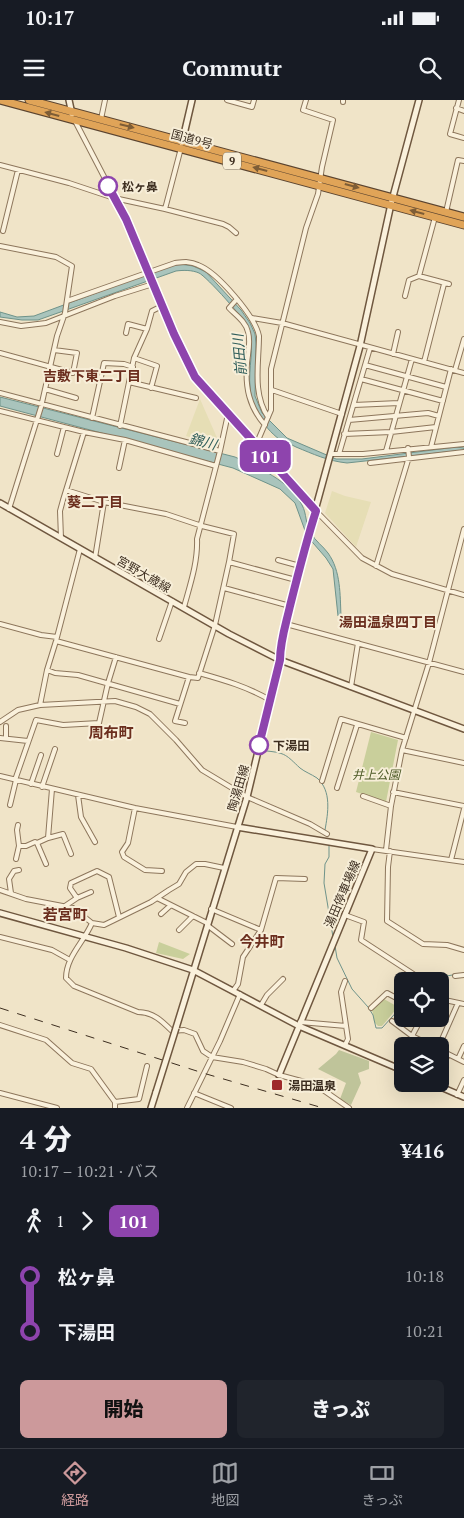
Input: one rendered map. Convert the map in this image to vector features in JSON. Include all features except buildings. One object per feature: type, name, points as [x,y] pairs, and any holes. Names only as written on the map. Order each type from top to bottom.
[{"type":"highway","name":"国道9号","points":[[0,100],[74,120],[182,144]]},
{"type":"highway","name":"国道9号","points":[[29,100],[392,201],[464,217]]},
{"type":"highway","name":"国道9号","points":[[392,201],[435,217],[464,224]]},
{"type":"main road","points":[[69,100],[74,120]]},
{"type":"main road","points":[[182,144],[192,100]]},
{"type":"main road","name":"陶湯田線","points":[[151,1108],[247,797],[280,660],[280,647],[296,580],[360,346],[392,201],[419,100]]},
{"type":"main road","name":"宮野大歳線","points":[[0,503],[184,608],[280,660]]},
{"type":"main road","points":[[280,660],[464,729]]},
{"type":"main road","name":"湯田停車場線","points":[[237,827],[372,849],[279,1075]]},
{"type":"main road","points":[[0,913],[193,970],[261,1006],[394,1066]]},
{"type":"main road","points":[[449,1091],[464,1097]]},
{"type":"street","points":[[101,119],[105,100]]},
{"type":"street","points":[[227,100],[252,107],[254,100]]},
{"type":"street","points":[[256,445],[272,404],[271,369],[306,228],[321,181],[333,120],[303,110],[306,100]]},
{"type":"street","points":[[458,100],[450,134],[464,138]]},
{"type":"street","points":[[456,108],[464,110]]},
{"type":"street","points":[[74,120],[126,219],[162,306],[195,377],[316,511],[362,558],[392,574],[464,595]]},
{"type":"street","points":[[165,209],[182,144]]},
{"type":"street","points":[[446,212],[458,160],[464,161]]},
{"type":"street","points":[[0,165],[69,182],[114,198],[223,224],[229,226],[236,233]]},
{"type":"street","points":[[3,231],[18,170]]},
{"type":"street","points":[[420,276],[435,217]]},
{"type":"street","points":[[0,246],[56,257],[72,266],[64,314],[41,406],[9,508]]},
{"type":"street","points":[[66,302],[175,263],[190,262],[205,268],[212,273],[252,318],[259,336],[257,387],[262,406],[268,417]]},
{"type":"street","points":[[405,296],[409,280],[420,276],[447,284],[424,362]]},
{"type":"street","points":[[0,322],[22,326],[46,323],[64,314],[154,284]]},
{"type":"street","points":[[237,300],[229,308],[249,332],[247,388],[255,415],[264,425]]},
{"type":"street","points":[[120,426],[134,358],[147,329],[152,311],[162,306]]},
{"type":"street","points":[[252,318],[282,324],[464,373]]},
{"type":"street","points":[[126,333],[128,324],[147,329]]},
{"type":"street","points":[[394,354],[398,332]]},
{"type":"street","points":[[431,447],[446,387],[464,339]]},
{"type":"street","points":[[339,454],[370,348]]},
{"type":"street","points":[[0,354],[73,373],[77,353],[54,350]]},
{"type":"street","points":[[134,358],[157,366],[151,388]]},
{"type":"street","points":[[386,451],[412,359]]},
{"type":"street","points":[[92,418],[104,363],[124,364],[133,367]]},
{"type":"street","points":[[365,365],[446,387]]},
{"type":"street","points":[[361,379],[443,401]]},
{"type":"street","points":[[129,382],[196,398]]},
{"type":"street","points":[[45,389],[76,398]]},
{"type":"street","points":[[272,390],[342,414]]},
{"type":"street","points":[[0,393],[41,406],[220,450]]},
{"type":"street","points":[[354,405],[400,403]]},
{"type":"street","points":[[0,411],[125,440],[216,466]]},
{"type":"street","points":[[349,420],[428,413],[439,416]]},
{"type":"street","points":[[184,608],[198,550],[197,539],[202,526],[228,414]]},
{"type":"street","points":[[344,434],[392,432],[436,426]]},
{"type":"street","points":[[57,454],[64,427]]},
{"type":"street","points":[[61,538],[60,511],[84,432]]},
{"type":"street","points":[[119,468],[125,440]]},
{"type":"street","points":[[332,454],[362,454],[464,444]]},
{"type":"street","points":[[376,566],[409,458],[408,448]]},
{"type":"street","points":[[370,463],[464,452]]},
{"type":"street","points":[[0,624],[198,678],[215,625],[234,534],[166,514],[104,502],[66,490]]},
{"type":"street","points":[[95,558],[104,502]]},
{"type":"street","points":[[464,529],[429,663],[402,750],[393,792],[388,850],[387,921],[423,944],[447,945],[464,950]]},
{"type":"street","points":[[40,705],[47,670],[80,549]]},
{"type":"street","points":[[278,560],[300,566]]},
{"type":"street","points":[[229,562],[296,580]]},
{"type":"street","points":[[224,588],[290,606]]},
{"type":"street","points":[[159,639],[172,601]]},
{"type":"street","points":[[286,624],[464,672]]},
{"type":"street","points":[[351,687],[358,643]]},
{"type":"street","points":[[10,805],[28,742],[38,720],[63,724],[99,724],[116,657]]},
{"type":"street","points":[[47,670],[108,683],[180,704]]},
{"type":"street","points":[[200,673],[259,693],[270,700]]},
{"type":"street","points":[[185,724],[175,721],[189,677]]},
{"type":"street","points":[[0,722],[18,710],[40,705],[121,702],[144,710],[176,740],[202,770],[247,797],[310,824],[327,834]]},
{"type":"street","points":[[322,781],[341,720],[406,738]]},
{"type":"street","points":[[337,788],[357,725]]},
{"type":"street","points":[[6,726],[6,738]]},
{"type":"street","points":[[0,738],[28,742]]},
{"type":"street","points":[[42,787],[55,749]]},
{"type":"street","points":[[402,750],[464,763]]},
{"type":"street","points":[[31,784],[41,755]]},
{"type":"street","points":[[0,776],[135,808],[237,827]]},
{"type":"street","points":[[48,838],[52,789]]},
{"type":"street","points":[[393,792],[464,808],[451,860]]},
{"type":"street","points":[[78,795],[81,817],[95,842]]},
{"type":"street","points":[[363,796],[391,806]]},
{"type":"street","points":[[135,808],[128,843],[122,852],[124,857],[145,870],[162,872]]},
{"type":"street","points":[[16,860],[19,846],[18,824]]},
{"type":"street","points":[[19,846],[37,843],[63,834],[71,854]]},
{"type":"street","points":[[37,843],[46,864]]},
{"type":"street","points":[[372,849],[464,862]]},
{"type":"street","points":[[0,890],[26,899],[73,908],[92,923],[104,925],[156,898],[178,884],[186,872],[196,864],[224,868]]},
{"type":"street","points":[[11,893],[9,879],[14,872],[19,870]]},
{"type":"street","points":[[77,898],[70,888],[71,883],[97,870],[109,877],[119,917]]},
{"type":"street","points":[[233,991],[238,984],[243,957],[261,930],[276,878],[305,879]]},
{"type":"street","points":[[66,906],[77,898],[91,892]]},
{"type":"street","points":[[156,898],[207,924],[232,944]]},
{"type":"street","points":[[161,914],[171,905]]},
{"type":"street","points":[[211,910],[261,930]]},
{"type":"street","points":[[344,915],[364,922],[361,940],[410,972]]},
{"type":"street","points":[[179,930],[193,916]]},
{"type":"street","points":[[92,923],[86,937],[82,940],[75,955],[70,960],[66,978],[74,986],[138,1012],[148,1012],[162,1020],[172,1031],[184,1030],[195,1034],[203,1051],[212,1057],[243,1062],[279,1075],[316,1085],[350,1108]]},
{"type":"street","points":[[0,937],[52,950],[70,960]]},
{"type":"street","points":[[455,976],[464,975]]},
{"type":"street","points":[[261,1006],[267,995],[283,979]]},
{"type":"street","points":[[345,982],[341,992],[348,1039],[345,1045]]},
{"type":"street","points":[[371,1008],[387,993],[394,997]]},
{"type":"street","points":[[188,1108],[220,1042],[240,994]]},
{"type":"street","points":[[449,1001],[464,1004]]},
{"type":"street","points":[[442,1037],[458,1003]]},
{"type":"street","points":[[392,1021],[412,1036],[417,1027]]},
{"type":"street","points":[[299,1024],[346,1026]]},
{"type":"street","points":[[0,1025],[46,1040],[72,1063],[91,1068],[115,1102],[115,1108]]},
{"type":"street","points":[[458,1059],[464,1046]]},
{"type":"street","points":[[449,1054],[464,1062]]},
{"type":"street","points":[[115,1102],[139,1099],[148,1066]]},
{"type":"street","points":[[457,1095],[464,1080]]},
{"type":"street","points":[[0,1093],[57,1108]]},
{"type":"street","points":[[194,1093],[231,1108]]},
{"type":"shaded area","points":[[200,399],[218,440],[216,445],[186,436]]},
{"type":"shaded area","points":[[332,491],[371,502],[356,547],[325,513]]},
{"type":"green space","name":"井上公園","points":[[371,732],[398,740],[386,802],[356,792]]},
{"type":"green space","points":[[159,942],[190,954],[183,959],[156,953]]},
{"type":"green space","points":[[384,999],[394,1005],[394,1012],[382,1026],[378,1026],[374,1022],[372,1009]]},
{"type":"green space","points":[[339,1050],[369,1061],[369,1069],[358,1073],[361,1083],[351,1105],[340,1099],[346,1083],[318,1069]]},
{"type":"water","points":[[180,264],[193,266],[206,272],[241,310],[250,323],[255,334],[256,344],[255,396],[262,413],[287,438],[336,459],[362,459],[456,447],[464,448],[464,450],[347,463],[321,457],[279,439],[263,422],[255,409],[250,380],[251,336],[247,325],[226,299],[203,276],[196,272],[188,270],[176,271],[38,320],[0,317],[0,312],[17,317],[34,316],[166,267]]},
{"type":"water","points":[[0,397],[235,457],[273,476],[296,496],[304,508],[311,533],[332,560],[338,575],[341,616],[338,616],[333,569],[307,536],[295,503],[280,489],[233,468],[0,406]]},
{"type":"waterway","points":[[267,751],[285,755],[322,783],[328,802],[325,830]]},
{"type":"waterway","points":[[329,843],[329,857],[325,864],[324,883],[333,937]]},
{"type":"waterway","points":[[335,946],[337,958],[352,989],[373,1015],[376,1028],[382,1028],[394,1015]]},
{"type":"waterway","points":[[449,976],[464,973]]},
{"type":"railway","points":[[0,1008],[203,1073],[323,1108]]},
{"type":"bus line","name":"101","points":[[108,186],[126,219],[174,334],[195,377],[316,511],[296,580],[280,647],[280,660],[259,745]]},
{"type":"place","name":"松ヶ鼻","points":[[108,186]]},
{"type":"place","name":"下湯田","points":[[259,745]]},
{"type":"place","name":"湯田温泉","points":[[277,1085]]},
{"type":"district","name":"吉敷下東二丁目","points":[[92,375]]},
{"type":"district","name":"葵二丁目","points":[[95,501]]},
{"type":"district","name":"湯田温泉四丁目","points":[[388,621]]},
{"type":"district","name":"周布町","points":[[111,732]]},
{"type":"district","name":"若宮町","points":[[65,914]]},
{"type":"district","name":"今井町","points":[[262,941]]},
{"type":"water label","name":"前田川","points":[[239,355]]},
{"type":"water label","name":"錦川","points":[[203,441]]}]
